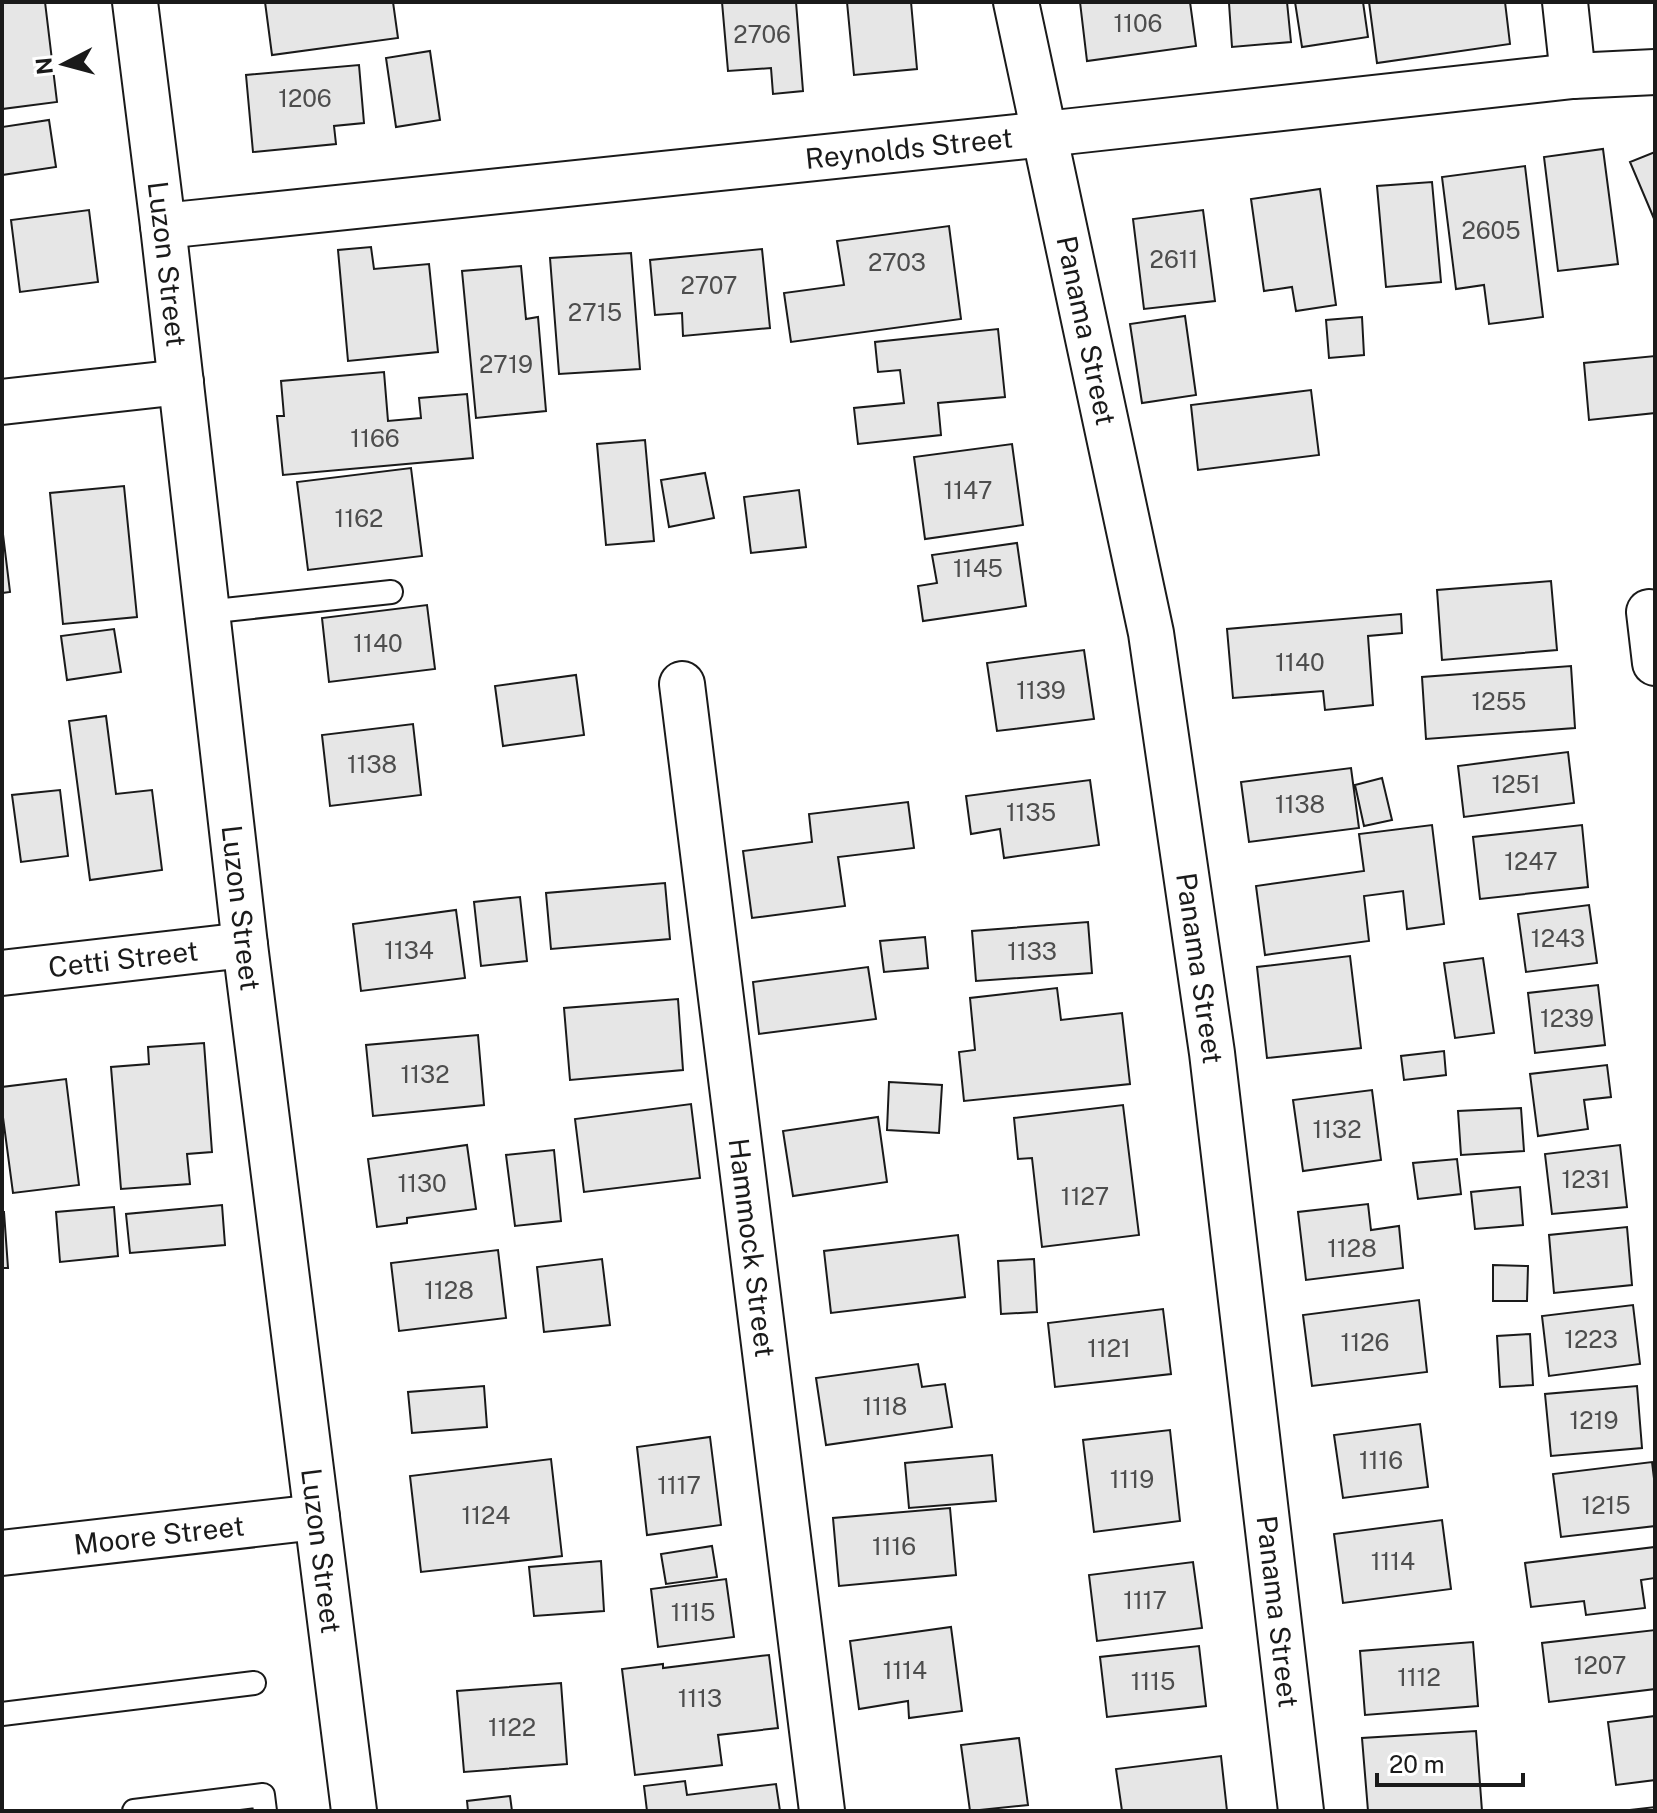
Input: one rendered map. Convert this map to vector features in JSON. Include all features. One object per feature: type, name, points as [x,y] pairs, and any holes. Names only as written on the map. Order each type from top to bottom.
[{"type":"street","name":"Luzon Street","points":[[135,2],[245,945],[354,1811]]},
{"type":"street","name":"Panama Street","points":[[1016,2],[1151,633],[1212,1053],[1301,1811]]},
{"type":"street","points":[[1565,2],[1573,76]]},
{"type":"street","name":"Reynolds Street","points":[[163,226],[1573,76],[1655,72]]},
{"type":"street","points":[[2,402],[181,382]]},
{"type":"street","points":[[1649,612],[1655,663]]},
{"type":"street","name":"Hammock Street","points":[[682,684],[822,1811]]},
{"type":"street","name":"Cetti Street","points":[[2,973],[245,945]]},
{"type":"street","name":"Moore Street","points":[[2,1553],[317,1517]]},
{"type":"lane","points":[[206,612],[391,592]]},
{"type":"lane","points":[[2,1714],[254,1683]]},
{"type":"lane","points":[[134,1811],[264,1803]]},
{"type":"building","points":[[2,2],[45,2],[57,102],[2,109]]},
{"type":"building","points":[[265,2],[393,2],[398,38],[272,55]]},
{"type":"building","points":[[722,2],[796,2],[803,91],[773,94],[771,68],[728,71]]},
{"type":"building","points":[[847,2],[911,2],[917,69],[854,75]]},
{"type":"building","points":[[1080,2],[1190,2],[1196,46],[1087,61]]},
{"type":"building","points":[[1287,2],[1291,42],[1232,47],[1229,3]]},
{"type":"building","points":[[1295,2],[1363,2],[1368,37],[1302,47]]},
{"type":"building","points":[[1369,2],[1505,2],[1510,44],[1377,63]]},
{"type":"building","points":[[430,51],[440,120],[396,127],[386,58]]},
{"type":"building","points":[[359,65],[364,123],[334,126],[336,144],[253,152],[246,75]]},
{"type":"building","points":[[49,120],[56,167],[2,175],[2,127]]},
{"type":"building","points":[[1603,149],[1618,264],[1558,271],[1544,157]]},
{"type":"building","points":[[1655,152],[1655,221],[1630,162]]},
{"type":"building","points":[[1525,166],[1543,317],[1489,324],[1484,285],[1456,289],[1442,177]]},
{"type":"building","points":[[1432,182],[1441,282],[1386,287],[1377,186]]},
{"type":"building","points":[[1320,189],[1336,305],[1296,311],[1292,287],[1264,291],[1251,199]]},
{"type":"building","points":[[89,210],[98,282],[20,292],[11,220]]},
{"type":"building","points":[[1203,210],[1215,301],[1144,309],[1133,219]]},
{"type":"building","points":[[949,226],[961,319],[791,342],[784,293],[844,285],[837,241]]},
{"type":"building","points":[[371,247],[374,269],[429,264],[438,352],[348,361],[338,250]]},
{"type":"building","points":[[762,249],[770,328],[683,336],[682,313],[655,315],[650,260]]},
{"type":"building","points":[[631,253],[640,369],[559,374],[550,258]]},
{"type":"building","points":[[521,266],[526,319],[538,317],[546,411],[476,418],[462,271]]},
{"type":"building","points":[[1185,316],[1196,395],[1142,403],[1130,324]]},
{"type":"building","points":[[1362,317],[1364,355],[1329,358],[1326,320]]},
{"type":"building","points":[[998,329],[1005,397],[938,403],[941,435],[858,444],[854,408],[904,403],[900,370],[878,372],[875,342]]},
{"type":"building","points":[[1655,356],[1655,413],[1589,420],[1584,363]]},
{"type":"building","points":[[384,372],[388,421],[421,418],[419,398],[467,394],[473,458],[283,475],[277,416],[284,416],[281,381]]},
{"type":"building","points":[[1311,390],[1319,455],[1198,470],[1191,405]]},
{"type":"building","points":[[645,440],[654,541],[606,545],[597,444]]},
{"type":"building","points":[[1012,444],[1023,525],[925,539],[914,457]]},
{"type":"building","points":[[411,468],[422,556],[308,570],[297,482]]},
{"type":"building","points":[[705,473],[714,518],[669,527],[661,480]]},
{"type":"building","points":[[124,486],[137,617],[63,624],[50,493]]},
{"type":"building","points":[[799,490],[806,547],[751,553],[744,497]]},
{"type":"building","points":[[2,526],[10,592],[2,593]]},
{"type":"building","points":[[1017,543],[1026,606],[923,621],[918,586],[937,583],[932,555]]},
{"type":"building","points":[[1551,581],[1557,650],[1442,660],[1437,590]]},
{"type":"building","points":[[427,605],[435,669],[329,682],[322,618]]},
{"type":"building","points":[[1401,614],[1402,633],[1368,636],[1373,705],[1325,710],[1323,691],[1233,698],[1227,629]]},
{"type":"building","points":[[114,629],[121,672],[67,680],[61,636]]},
{"type":"building","points":[[1084,650],[1094,719],[997,731],[987,663]]},
{"type":"building","points":[[1571,666],[1575,728],[1426,739],[1422,677]]},
{"type":"building","points":[[576,675],[584,735],[503,746],[495,686]]},
{"type":"building","points":[[106,716],[116,794],[152,790],[162,870],[90,880],[69,721]]},
{"type":"building","points":[[413,724],[421,795],[330,806],[322,735]]},
{"type":"building","points":[[1568,752],[1574,803],[1464,817],[1458,766]]},
{"type":"building","points":[[1351,768],[1359,828],[1249,842],[1241,782]]},
{"type":"building","points":[[1382,778],[1392,820],[1364,826],[1355,785]]},
{"type":"building","points":[[1090,780],[1099,845],[1004,858],[1000,829],[971,834],[966,796]]},
{"type":"building","points":[[60,790],[68,856],[21,862],[12,795]]},
{"type":"building","points":[[908,802],[914,848],[838,857],[845,906],[752,918],[743,851],[812,842],[809,814]]},
{"type":"building","points":[[1432,825],[1444,924],[1407,929],[1403,891],[1364,896],[1369,941],[1265,955],[1256,886],[1364,871],[1359,834]]},
{"type":"building","points":[[1582,825],[1588,887],[1480,899],[1473,837]]},
{"type":"building","points":[[665,883],[670,939],[551,949],[546,893]]},
{"type":"building","points":[[520,897],[527,961],[481,966],[474,902]]},
{"type":"building","points":[[1589,905],[1597,963],[1526,972],[1518,914]]},
{"type":"building","points":[[456,910],[465,978],[361,991],[353,924]]},
{"type":"building","points":[[1088,922],[1092,973],[976,981],[972,931]]},
{"type":"building","points":[[925,937],[928,968],[884,972],[880,941]]},
{"type":"building","points":[[1350,956],[1361,1048],[1267,1058],[1257,967]]},
{"type":"building","points":[[1483,958],[1494,1033],[1455,1038],[1444,963]]},
{"type":"building","points":[[868,967],[876,1019],[759,1034],[753,982]]},
{"type":"building","points":[[1598,985],[1605,1045],[1535,1053],[1528,993]]},
{"type":"building","points":[[1057,988],[1061,1020],[1122,1013],[1130,1084],[964,1101],[959,1052],[975,1050],[970,998]]},
{"type":"building","points":[[678,999],[683,1070],[570,1080],[564,1008]]},
{"type":"building","points":[[478,1035],[484,1105],[373,1116],[366,1045]]},
{"type":"building","points":[[204,1043],[212,1152],[187,1154],[190,1184],[121,1189],[111,1067],[149,1064],[148,1047]]},
{"type":"building","points":[[1444,1051],[1446,1075],[1404,1080],[1401,1056]]},
{"type":"building","points":[[1607,1065],[1611,1097],[1584,1100],[1588,1129],[1538,1136],[1530,1074]]},
{"type":"building","points":[[66,1079],[79,1185],[13,1193],[2,1087]]},
{"type":"building","points":[[889,1082],[942,1085],[939,1133],[887,1130]]},
{"type":"building","points":[[1372,1090],[1381,1160],[1303,1171],[1293,1100]]},
{"type":"building","points":[[691,1104],[700,1178],[584,1192],[575,1119]]},
{"type":"building","points":[[1123,1105],[1139,1235],[1042,1247],[1032,1158],[1018,1159],[1014,1118]]},
{"type":"building","points":[[1521,1108],[1524,1151],[1461,1155],[1458,1111]]},
{"type":"building","points":[[878,1117],[887,1182],[793,1196],[783,1131]]},
{"type":"building","points":[[467,1145],[476,1209],[407,1218],[407,1223],[377,1227],[368,1159]]},
{"type":"building","points":[[1620,1145],[1627,1207],[1552,1214],[1545,1154]]},
{"type":"building","points":[[554,1150],[561,1221],[515,1226],[506,1155]]},
{"type":"building","points":[[1457,1159],[1461,1194],[1418,1199],[1413,1163]]},
{"type":"building","points":[[1520,1187],[1523,1225],[1475,1229],[1471,1192]]},
{"type":"building","points":[[1368,1204],[1371,1230],[1399,1226],[1403,1268],[1306,1280],[1298,1212]]},
{"type":"building","points":[[222,1205],[225,1245],[130,1253],[126,1214]]},
{"type":"building","points":[[114,1207],[118,1256],[60,1262],[56,1212]]},
{"type":"building","points":[[4,1212],[8,1268],[2,1268]]},
{"type":"building","points":[[1627,1227],[1632,1285],[1554,1293],[1549,1235]]},
{"type":"building","points":[[958,1235],[965,1297],[831,1313],[824,1251]]},
{"type":"building","points":[[498,1250],[506,1318],[399,1331],[391,1263]]},
{"type":"building","points":[[602,1259],[610,1325],[544,1332],[537,1267]]},
{"type":"building","points":[[1034,1259],[1037,1312],[1001,1314],[998,1261]]},
{"type":"building","points":[[1493,1265],[1528,1266],[1527,1301],[1493,1301]]},
{"type":"building","points":[[1419,1300],[1427,1372],[1312,1386],[1303,1315]]},
{"type":"building","points":[[1633,1305],[1640,1364],[1549,1376],[1542,1316]]},
{"type":"building","points":[[1163,1309],[1171,1374],[1055,1387],[1048,1323]]},
{"type":"building","points":[[1530,1334],[1533,1385],[1500,1387],[1497,1336]]},
{"type":"building","points":[[918,1364],[922,1387],[945,1384],[952,1427],[826,1445],[816,1378]]},
{"type":"building","points":[[484,1386],[487,1427],[412,1433],[408,1392]]},
{"type":"building","points":[[1637,1386],[1642,1448],[1551,1456],[1545,1394]]},
{"type":"building","points":[[1420,1424],[1428,1487],[1343,1498],[1334,1435]]},
{"type":"building","points":[[1170,1430],[1180,1521],[1094,1532],[1083,1440]]},
{"type":"building","points":[[710,1437],[721,1525],[647,1535],[637,1447]]},
{"type":"building","points":[[992,1455],[996,1501],[909,1508],[905,1463]]},
{"type":"building","points":[[551,1459],[562,1556],[421,1572],[410,1476]]},
{"type":"building","points":[[1652,1462],[1655,1526],[1561,1537],[1553,1474]]},
{"type":"building","points":[[950,1508],[956,1575],[839,1586],[833,1518]]},
{"type":"building","points":[[1442,1520],[1451,1589],[1343,1603],[1334,1534]]},
{"type":"building","points":[[712,1546],[717,1577],[666,1584],[661,1554]]},
{"type":"building","points":[[1655,1547],[1655,1578],[1641,1580],[1645,1608],[1586,1615],[1584,1601],[1531,1607],[1525,1563]]},
{"type":"building","points":[[601,1561],[604,1611],[534,1616],[529,1567]]},
{"type":"building","points":[[1193,1562],[1202,1628],[1097,1641],[1089,1575]]},
{"type":"building","points":[[726,1579],[734,1637],[658,1647],[651,1589]]},
{"type":"building","points":[[951,1627],[962,1711],[909,1718],[908,1701],[859,1709],[850,1641]]},
{"type":"building","points":[[1655,1630],[1655,1689],[1549,1702],[1542,1643]]},
{"type":"building","points":[[1473,1642],[1478,1706],[1365,1715],[1360,1651]]},
{"type":"building","points":[[1199,1646],[1206,1706],[1107,1717],[1100,1657]]},
{"type":"building","points":[[769,1655],[778,1728],[718,1735],[722,1765],[635,1775],[622,1669],[663,1664],[663,1668]]},
{"type":"building","points":[[561,1683],[567,1764],[464,1772],[457,1691]]},
{"type":"building","points":[[1655,1716],[1655,1780],[1616,1785],[1608,1722]]},
{"type":"building","points":[[1476,1731],[1482,1811],[1368,1811],[1362,1738]]},
{"type":"building","points":[[1019,1738],[1028,1805],[970,1811],[961,1745]]},
{"type":"building","points":[[1221,1756],[1227,1811],[1122,1811],[1116,1769]]},
{"type":"building","points":[[685,1781],[687,1795],[776,1784],[780,1811],[647,1811],[644,1786]]},
{"type":"building","points":[[510,1796],[512,1811],[468,1811],[467,1801]]},
{"type":"building","points":[[1655,1807],[1655,1811],[1621,1811]]}]
